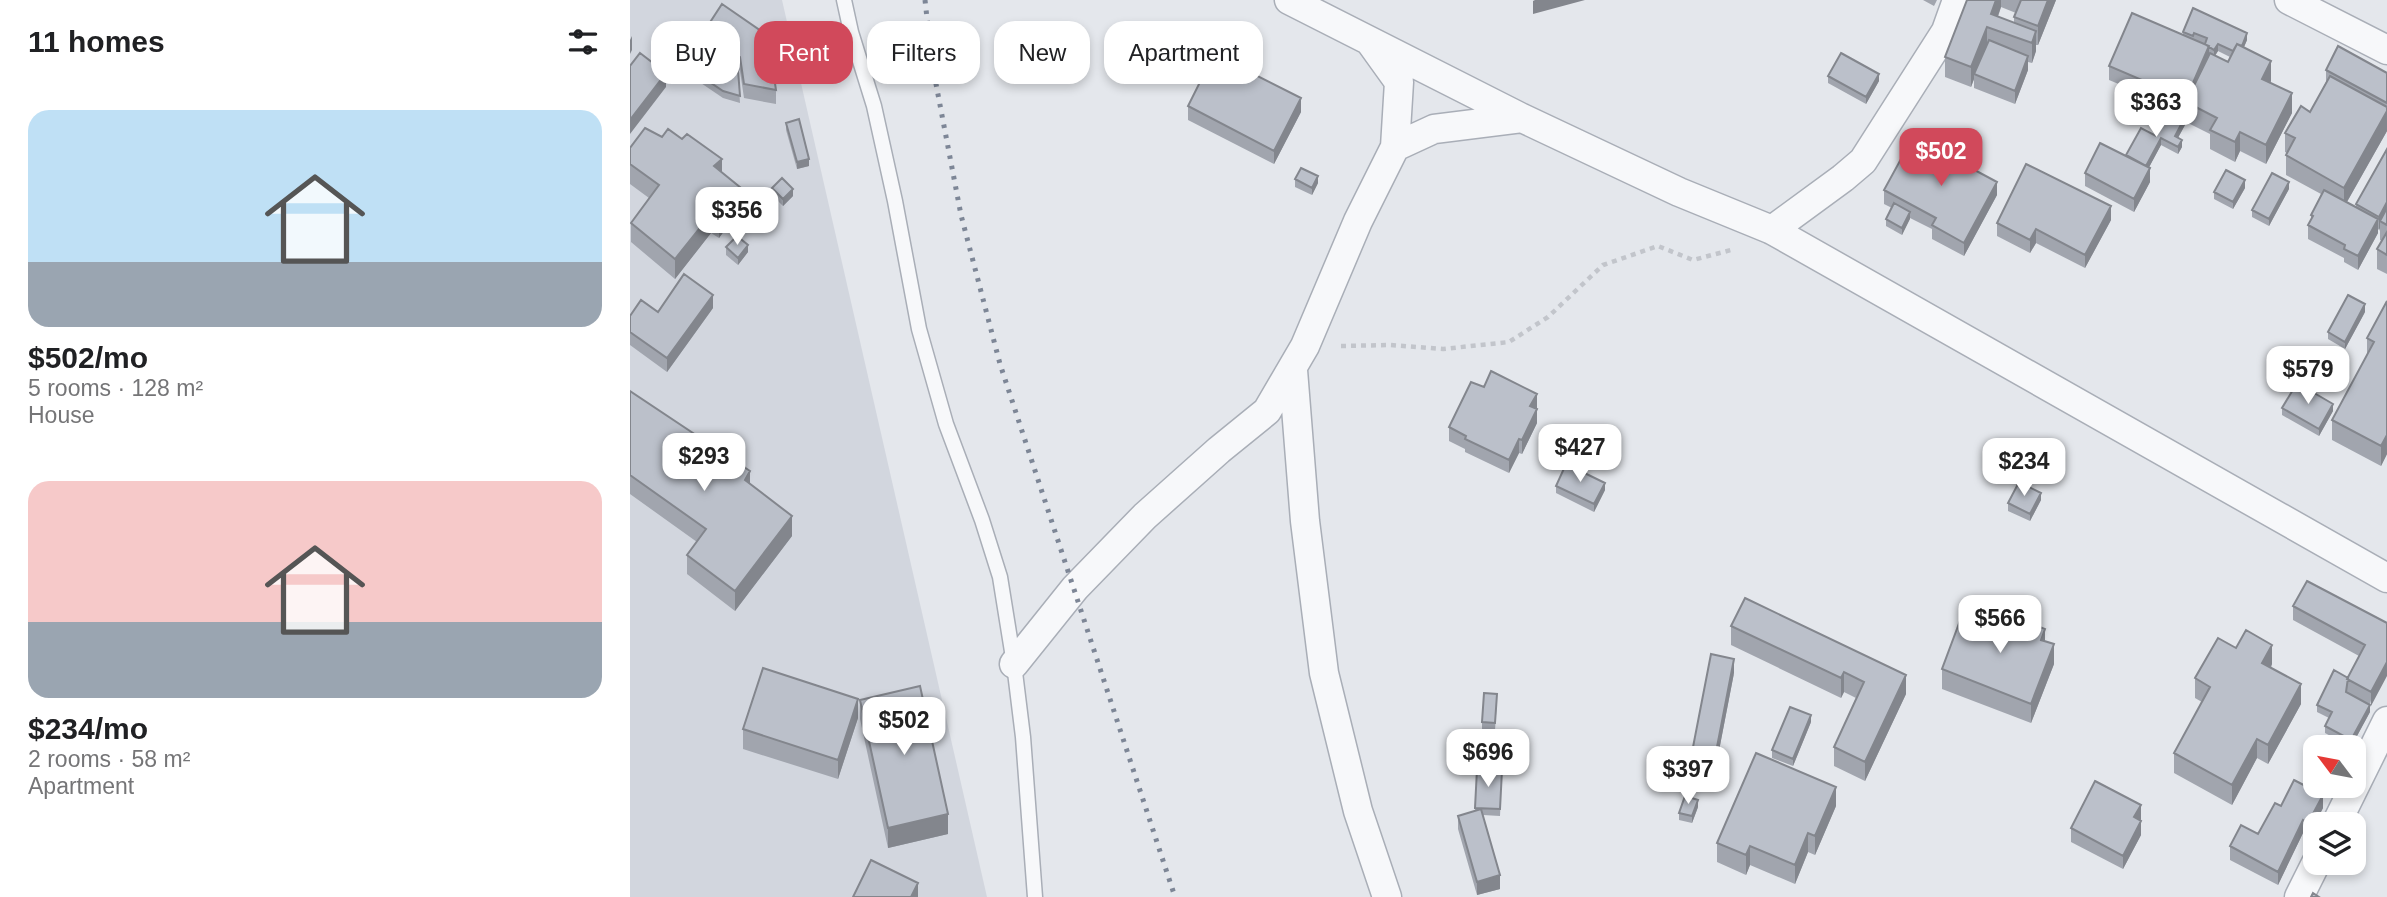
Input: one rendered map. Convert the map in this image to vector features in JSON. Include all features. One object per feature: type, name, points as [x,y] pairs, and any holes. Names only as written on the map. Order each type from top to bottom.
[{"type":"street","points":[[1289,0],[1522,118],[1679,192],[1772,230],[2387,578]]},
{"type":"street","points":[[1772,230],[1863,161],[1945,31],[1957,0]]},
{"type":"street","points":[[2289,0],[2387,50]]},
{"type":"street","points":[[1014,664],[1075,588],[1145,516],[1267,411],[1299,358],[1358,221],[1395,146],[1399,82],[1366,37]]},
{"type":"street","points":[[1395,146],[1434,129],[1522,118]]},
{"type":"street","points":[[1299,358],[1305,521],[1324,673],[1358,811],[1381,887],[1387,897]]},
{"type":"street","points":[[2342,812],[2387,721]]},
{"type":"street","points":[[2299,897],[2310,875]]},
{"type":"lane","points":[[845,0],[851,32],[877,120],[919,329],[946,424],[1000,577],[1023,737],[1035,897]]},
{"type":"path","points":[[1299,358],[1390,345],[1443,348],[1509,342],[1548,317],[1603,265],[1658,247],[1693,260],[1745,247],[1772,230]]},
{"type":"shaded area","points":[[630,0],[782,0],[787,21],[754,21],[754,84],[801,84],[987,897],[630,897]]},
{"type":"building","points":[[1967,0],[1996,0],[1991,14],[2036,31],[2032,43],[1987,27],[1971,67],[1945,57]]},
{"type":"building","points":[[2021,0],[2048,0],[2038,26],[2014,17]]},
{"type":"building","points":[[722,4],[754,26],[754,84],[775,84],[776,90],[744,84],[740,57],[740,21],[711,21]]},
{"type":"building","points":[[2193,8],[2247,33],[2242,46],[2237,44],[2233,51],[2218,44],[2214,50],[2205,44],[2207,38],[2183,32]]},
{"type":"building","points":[[2132,13],[2209,46],[2186,99],[2109,66]]},
{"type":"building","points":[[1989,40],[2028,56],[2015,91],[1974,74]]},
{"type":"building","points":[[2237,44],[2271,61],[2262,79],[2292,93],[2266,145],[2240,132],[2235,142],[2210,130],[2217,118],[2186,102],[2210,53],[2228,62]]},
{"type":"building","points":[[2338,46],[2387,73],[2387,103],[2326,70]]},
{"type":"building","points":[[640,53],[651,61],[651,84],[658,84],[630,120],[630,66]]},
{"type":"building","points":[[1841,53],[1879,74],[1866,97],[1828,76]]},
{"type":"building","points":[[2330,76],[2387,107],[2344,188],[2286,155],[2295,138],[2285,133],[2301,106],[2310,112]]},
{"type":"building","points":[[1263,79],[1301,98],[1274,151],[1188,106],[1199,84],[1263,84]]},
{"type":"building","points":[[713,84],[739,84],[740,96],[723,91]]},
{"type":"building","points":[[2170,110],[2185,117],[2175,136],[2182,140],[2178,147],[2161,138],[2146,166],[2126,155],[2141,128],[2156,136]]},
{"type":"building","points":[[799,119],[809,159],[797,162],[786,123]]},
{"type":"building","points":[[645,128],[662,137],[668,129],[682,139],[687,134],[722,159],[714,166],[741,188],[719,218],[711,214],[675,259],[631,223],[659,185],[630,164],[630,148]]},
{"type":"building","points":[[1913,137],[1997,182],[1964,243],[1932,225],[1936,218],[1884,190]]},
{"type":"building","points":[[2100,143],[2150,168],[2134,199],[2085,173]]},
{"type":"building","points":[[2387,149],[2387,202],[2379,217],[2356,204]]},
{"type":"building","points":[[2026,164],[2111,206],[2085,255],[2036,229],[2030,240],[1997,223]]},
{"type":"building","points":[[1301,168],[1318,176],[1312,188],[1295,179]]},
{"type":"building","points":[[2226,170],[2245,180],[2233,202],[2214,192]]},
{"type":"building","points":[[2272,173],[2289,182],[2269,219],[2252,210]]},
{"type":"building","points":[[782,178],[793,189],[783,199],[772,188]]},
{"type":"building","points":[[2324,190],[2378,219],[2358,256],[2344,249],[2345,245],[2308,225]]},
{"type":"building","points":[[1894,203],[1910,212],[1902,228],[1886,219]]},
{"type":"building","points":[[2387,208],[2387,225],[2380,221]]},
{"type":"building","points":[[2387,232],[2387,255],[2377,249]]},
{"type":"building","points":[[737,236],[748,245],[738,258],[726,247]]},
{"type":"building","points":[[684,274],[713,295],[667,358],[630,332],[630,316],[641,300],[658,312]]},
{"type":"building","points":[[2348,295],[2365,304],[2345,342],[2328,332]]},
{"type":"building","points":[[2387,301],[2387,435],[2381,446],[2332,420],[2374,342],[2367,338]]},
{"type":"building","points":[[1491,371],[1537,394],[1530,406],[1537,409],[1509,460],[1465,439],[1466,436],[1449,427],[1471,382],[1484,387]]},
{"type":"building","points":[[2297,383],[2333,404],[2319,429],[2282,408]]},
{"type":"building","points":[[630,391],[750,471],[745,480],[792,516],[735,591],[687,555],[706,529],[630,475]]},
{"type":"building","points":[[1566,464],[1605,483],[1594,504],[1556,486]]},
{"type":"building","points":[[2019,482],[2041,493],[2030,514],[2008,503]]},
{"type":"building","points":[[2307,581],[2387,623],[2387,662],[2371,692],[2347,679],[2365,645],[2293,606]]},
{"type":"building","points":[[1745,598],[1906,675],[1865,762],[1834,747],[1864,682],[1844,672],[1841,678],[1731,626]]},
{"type":"building","points":[[1964,610],[2008,627],[2012,616],[2045,629],[2041,640],[2054,644],[2031,704],[1942,669]]},
{"type":"building","points":[[2246,630],[2272,645],[2262,663],[2301,684],[2268,745],[2257,739],[2232,785],[2174,753],[2210,687],[2195,678],[2218,638],[2236,648]]},
{"type":"building","points":[[1711,654],[1734,659],[1711,778],[1688,773]]},
{"type":"building","points":[[763,668],[858,699],[838,760],[743,729]]},
{"type":"building","points":[[2334,670],[2348,678],[2346,692],[2370,705],[2354,735],[2342,735],[2325,726],[2332,712],[2317,705]]},
{"type":"building","points":[[920,686],[948,814],[888,828],[860,700]]},
{"type":"building","points":[[1484,693],[1497,694],[1495,723],[1482,722]]},
{"type":"building","points":[[1790,707],[1811,715],[1793,759],[1772,750]]},
{"type":"building","points":[[1756,753],[1836,787],[1815,836],[1808,833],[1795,865],[1750,846],[1746,855],[1717,843]]},
{"type":"building","points":[[1477,769],[1502,770],[1500,809],[1475,808]]},
{"type":"building","points":[[2294,780],[2303,785],[2303,798],[2321,798],[2314,812],[2303,812],[2303,820],[2278,872],[2230,846],[2241,825],[2258,834],[2275,803],[2281,806]]},
{"type":"building","points":[[2095,781],[2141,805],[2134,817],[2141,821],[2123,856],[2071,828]]},
{"type":"building","points":[[1685,796],[1698,800],[1692,816],[1679,813]]},
{"type":"building","points":[[1481,809],[1500,875],[1477,882],[1458,816]]},
{"type":"building","points":[[871,860],[918,883],[911,897],[853,897]]},
{"type":"railway","points":[[925,0],[932,63],[961,215],[1000,364],[1175,897]]}]
